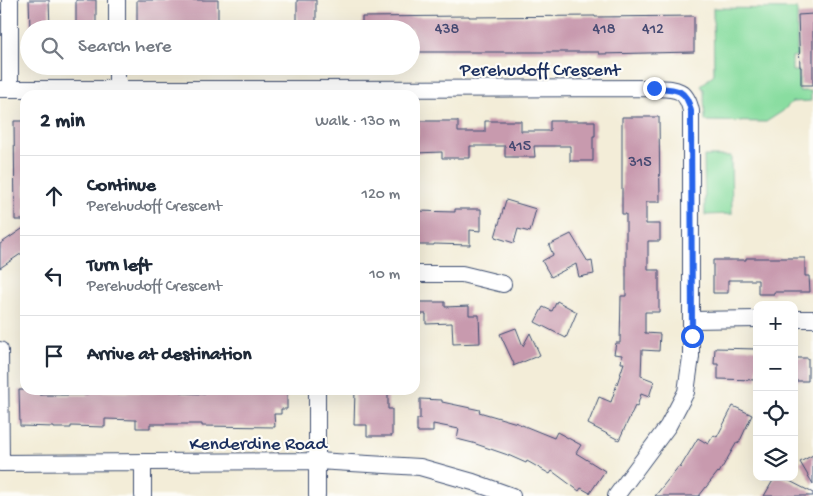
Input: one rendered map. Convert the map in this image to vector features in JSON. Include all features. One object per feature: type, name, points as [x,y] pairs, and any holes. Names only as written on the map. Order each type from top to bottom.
[{"type":"street","points":[[5,88],[10,0]]},
{"type":"street","points":[[117,0],[117,20]]},
{"type":"street","points":[[117,75],[117,88]]},
{"type":"street","name":"Perehudoff Crescent","points":[[5,88],[217,90]]},
{"type":"street","name":"Perehudoff Crescent","points":[[420,91],[668,88],[682,92],[689,102],[691,111],[692,320],[691,357],[686,392],[668,426],[616,496]]},
{"type":"street","points":[[420,274],[462,274],[504,284]]},
{"type":"street","points":[[798,319],[813,319]]},
{"type":"street","points":[[692,320],[753,320]]},
{"type":"street","points":[[0,350],[0,464]]},
{"type":"street","points":[[317,395],[317,496]]},
{"type":"street","name":"Kenderdine Road","points":[[0,464],[317,461],[420,467],[473,482],[512,496]]},
{"type":"street","points":[[143,462],[143,496]]},
{"type":"green space","points":[[713,8],[797,9],[797,56],[792,57],[792,71],[799,71],[799,91],[811,91],[811,101],[792,102],[783,111],[766,122],[705,121],[704,90],[701,86],[714,74]]},
{"type":"green space","points":[[704,156],[731,156],[732,214],[705,215]]},
{"type":"building","points":[[29,0],[49,0],[50,20],[30,20]]},
{"type":"building","points":[[76,0],[96,0],[96,20],[76,20]]},
{"type":"building","points":[[137,0],[218,0],[218,20],[137,20]]},
{"type":"building","points":[[297,0],[316,0],[316,20],[297,20]]},
{"type":"building","points":[[813,14],[813,85],[801,85],[798,15]]},
{"type":"building","points":[[694,16],[694,52],[599,54],[599,52],[420,52],[420,20],[362,20],[362,17]]},
{"type":"building","points":[[622,117],[659,117],[660,202],[646,202],[646,224],[660,224],[660,241],[648,241],[648,270],[659,270],[659,312],[645,312],[645,333],[660,334],[659,351],[642,350],[641,376],[654,381],[649,397],[641,394],[637,407],[635,406],[619,440],[588,424],[599,397],[611,402],[624,363],[621,363],[622,355],[614,354],[616,343],[620,343],[621,296],[626,296],[626,214],[622,214]]},
{"type":"building","points":[[14,121],[20,121],[20,220],[15,220]]},
{"type":"building","points":[[420,121],[458,121],[458,132],[485,132],[485,121],[521,121],[521,131],[550,131],[550,121],[595,121],[593,161],[570,161],[570,146],[534,146],[535,157],[505,157],[505,146],[470,146],[470,158],[442,158],[442,152],[420,153]]},
{"type":"building","points":[[506,200],[536,209],[530,232],[518,229],[514,243],[495,237]]},
{"type":"building","points":[[455,209],[481,209],[481,231],[470,230],[470,245],[420,245],[420,211],[455,212]]},
{"type":"building","points":[[20,230],[20,254],[0,268],[0,244]]},
{"type":"building","points":[[571,234],[588,262],[592,261],[594,274],[579,277],[576,264],[551,277],[542,261],[553,255],[549,245]]},
{"type":"building","points":[[746,258],[805,258],[805,276],[809,276],[810,292],[758,294],[758,280],[728,280],[728,293],[713,293],[713,260],[746,260]]},
{"type":"building","points":[[557,301],[577,312],[566,338],[535,322],[543,307],[552,311]]},
{"type":"building","points":[[420,302],[445,302],[445,307],[469,306],[469,315],[479,315],[480,343],[453,344],[452,323],[426,324],[426,314],[420,314]]},
{"type":"building","points":[[516,328],[523,346],[530,333],[540,355],[513,366],[514,364],[500,334]]},
{"type":"building","points":[[715,348],[753,349],[753,380],[718,379],[718,364],[714,364]]},
{"type":"building","points":[[798,358],[808,358],[808,381],[798,381]]},
{"type":"building","points":[[19,390],[20,395],[287,395],[287,409],[281,409],[281,414],[274,414],[275,427],[150,424],[150,428],[136,428],[136,420],[105,419],[105,427],[71,426],[71,428],[54,428],[20,426]]},
{"type":"building","points":[[355,395],[388,395],[388,409],[392,409],[392,436],[367,436],[367,425],[354,425]]},
{"type":"building","points":[[420,399],[442,400],[442,402],[480,410],[479,412],[517,423],[554,438],[557,432],[581,445],[576,453],[605,471],[590,493],[581,488],[579,491],[552,471],[550,474],[527,461],[526,463],[508,455],[457,439],[459,429],[433,424],[433,432],[417,432],[417,419],[420,419]]},
{"type":"building","points":[[733,406],[752,415],[739,443],[737,442],[719,473],[699,496],[655,496],[679,466],[680,468],[698,438],[708,444],[714,435],[717,437]]},
{"type":"building","points":[[813,455],[813,484],[800,462]]},
{"type":"building","points":[[773,481],[790,481],[813,493],[813,496],[764,496]]},
{"type":"route","points":[[654,88],[668,88],[682,92],[689,102],[691,111],[692,336]]}]
